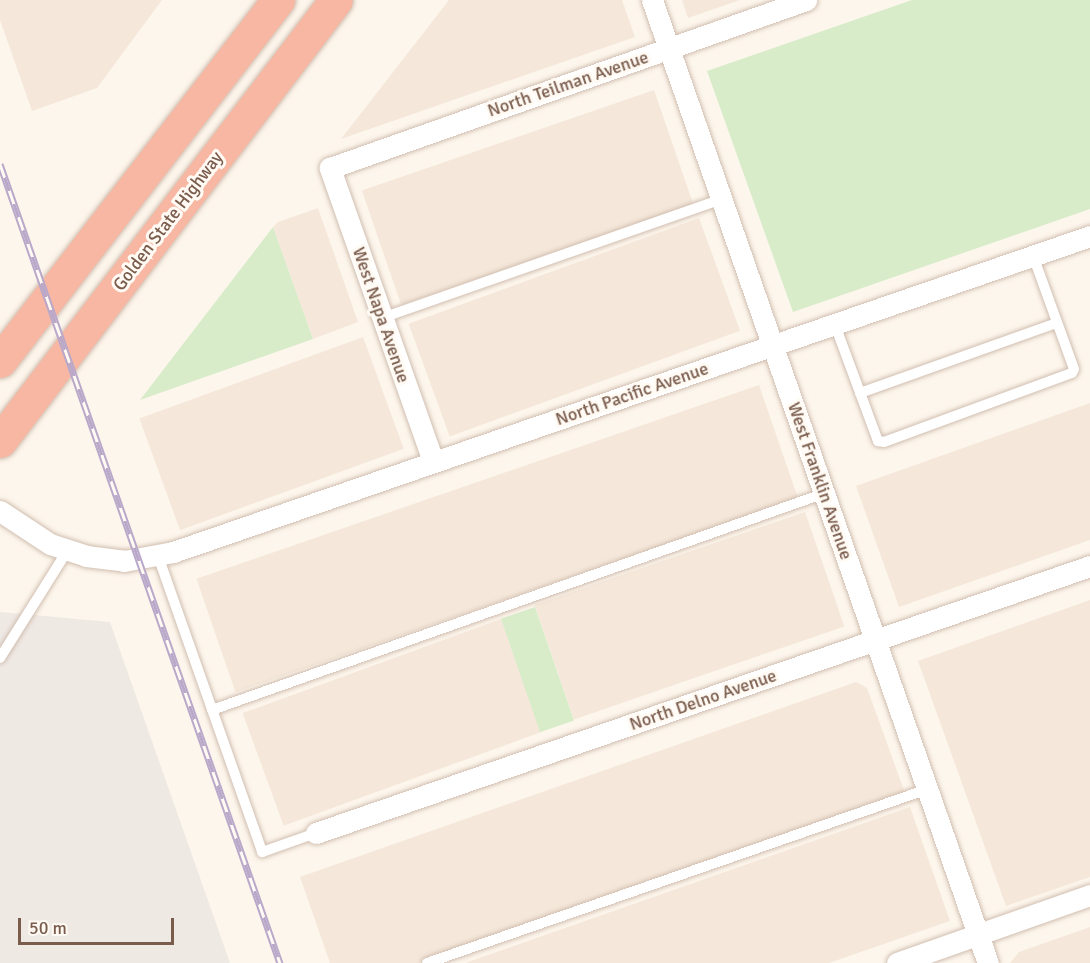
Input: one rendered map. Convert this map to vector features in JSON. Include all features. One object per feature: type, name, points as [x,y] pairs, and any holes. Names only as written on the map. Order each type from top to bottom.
[{"type":"highway","points":[[0,360],[278,0]]},
{"type":"highway","name":"Golden State Highway","points":[[0,441],[336,0]]},
{"type":"highway","points":[[306,39],[341,0]]},
{"type":"street","name":"West Franklin Avenue","points":[[652,0],[988,963]]},
{"type":"street","name":"North Teilman Avenue","points":[[330,168],[806,0]]},
{"type":"street","name":"West Napa Avenue","points":[[330,168],[433,461]]},
{"type":"street","name":"North Pacific Avenue","points":[[166,554],[1090,236]]},
{"type":"street","points":[[0,511],[19,526],[67,551],[124,561],[166,554]]},
{"type":"street","name":"North Delno Avenue","points":[[316,833],[1090,566]]},
{"type":"street","points":[[897,963],[1090,895]]},
{"type":"lane","points":[[382,318],[721,199]]},
{"type":"lane","points":[[835,325],[878,441],[1072,373],[1074,369],[1033,256]]},
{"type":"lane","points":[[860,393],[1057,323]]},
{"type":"lane","points":[[212,710],[825,493]]},
{"type":"lane","points":[[0,658],[67,551]]},
{"type":"lane","points":[[166,554],[212,710],[262,852],[316,833]]},
{"type":"lane","points":[[427,963],[928,789]]},
{"type":"shaded area","points":[[0,0],[162,0],[97,88],[32,111],[0,20]]},
{"type":"shaded area","points":[[449,0],[622,0],[635,37],[341,139]]},
{"type":"shaded area","points":[[682,0],[740,0],[688,18]]},
{"type":"shaded area","points":[[654,90],[693,204],[401,305],[362,191]]},
{"type":"shaded area","points":[[318,208],[358,322],[313,339],[273,227],[278,222]]},
{"type":"shaded area","points":[[699,218],[740,331],[450,436],[409,324]]},
{"type":"shaded area","points":[[363,337],[404,449],[180,530],[139,418]]},
{"type":"shaded area","points":[[759,385],[798,498],[235,692],[196,579]]},
{"type":"shaded area","points":[[1090,403],[1090,540],[899,607],[856,486]]},
{"type":"shaded area","points":[[805,512],[844,626],[574,720],[535,605]]},
{"type":"shaded area","points":[[1090,600],[1090,877],[1006,906],[918,661]]},
{"type":"shaded area","points":[[0,612],[110,622],[230,963],[0,963]]},
{"type":"shaded area","points":[[501,619],[542,732],[284,826],[243,713]]},
{"type":"shaded area","points":[[856,682],[867,688],[905,793],[419,963],[330,963],[300,877]]},
{"type":"shaded area","points":[[910,807],[950,921],[829,963],[465,963]]},
{"type":"shaded area","points":[[1090,927],[1090,963],[1010,963],[1019,952]]},
{"type":"green space","points":[[912,0],[1090,0],[1090,209],[793,312],[707,71]]},
{"type":"green space","points":[[273,227],[313,339],[140,400]]},
{"type":"green space","points":[[535,607],[574,720],[540,732],[501,619]]},
{"type":"railway","points":[[0,164],[280,963]]}]
